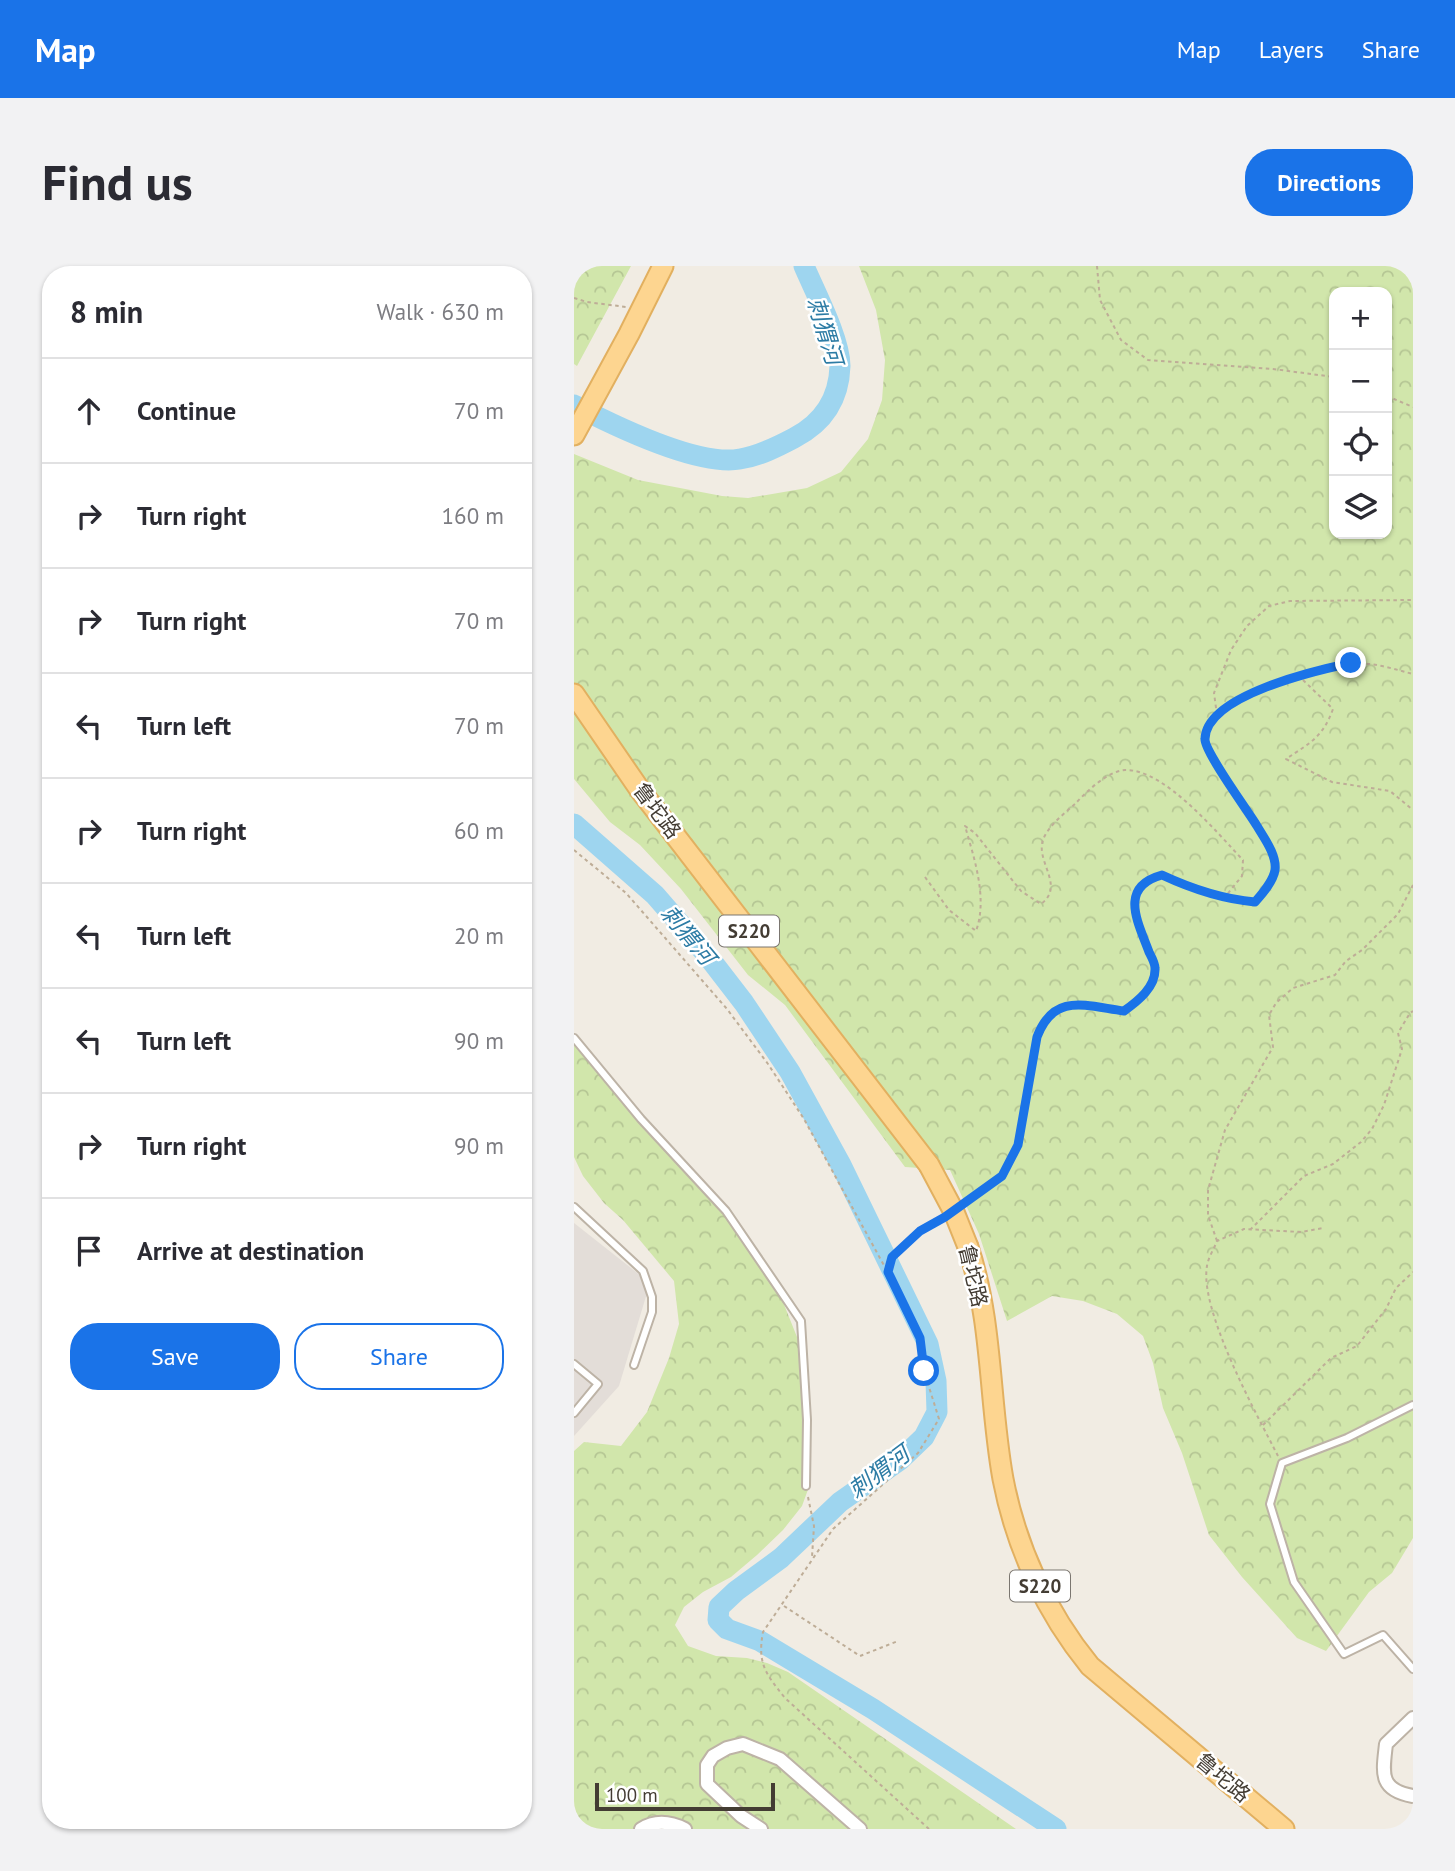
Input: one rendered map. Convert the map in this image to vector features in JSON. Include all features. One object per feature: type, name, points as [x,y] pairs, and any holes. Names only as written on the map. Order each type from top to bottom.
[{"type":"main road","points":[[574,435],[663,266]]},
{"type":"main road","name":"鲁坨路","points":[[574,694],[640,790],[929,1165],[954,1212],[968,1247],[978,1287],[991,1368],[1003,1478],[1017,1536],[1029,1567],[1073,1644],[1090,1666],[1284,1829]]},
{"type":"street","points":[[1413,1718],[1386,1744],[1383,1775],[1389,1786],[1400,1794],[1413,1796]]},
{"type":"street","points":[[761,1829],[741,1816],[707,1784],[707,1765],[713,1756],[727,1748],[743,1744],[780,1759],[860,1829]]},
{"type":"street","points":[[641,1829],[651,1823],[677,1825],[685,1829]]},
{"type":"lane","points":[[574,1038],[641,1119],[726,1211],[800,1321],[807,1420],[806,1486]]},
{"type":"lane","points":[[574,1207],[643,1271],[652,1297],[652,1312],[634,1364]]},
{"type":"lane","points":[[574,1364],[597,1384],[574,1413]]},
{"type":"lane","points":[[1413,1405],[1347,1438],[1282,1463],[1270,1504],[1294,1583],[1344,1654],[1383,1635],[1413,1670]]},
{"type":"path","points":[[1097,266],[1100,299],[1121,340],[1147,360],[1273,369],[1329,376]]},
{"type":"path","points":[[574,298],[626,307],[639,314]]},
{"type":"path","points":[[1392,398],[1413,407]]},
{"type":"path","points":[[1217,716],[1214,693],[1231,650],[1247,626],[1269,606],[1290,601],[1413,600]]},
{"type":"path","points":[[957,1209],[1002,1176],[1018,1145],[1037,1037],[1043,1022],[1055,1009],[1074,1005],[1124,1011],[1149,989],[1155,968],[1133,910],[1136,893],[1148,879],[1162,875],[1184,886],[1224,898],[1255,902],[1267,888],[1275,870],[1270,848],[1237,793],[1210,756],[1204,740],[1208,726],[1217,716],[1250,693],[1287,678],[1351,663],[1377,665],[1413,674]]},
{"type":"path","points":[[1303,680],[1333,709],[1318,738],[1286,759],[1332,782],[1390,791],[1413,810]]},
{"type":"path","points":[[925,877],[949,910],[976,931],[980,919],[977,867],[965,826],[975,833],[1021,891],[1041,904],[1047,899],[1052,885],[1042,845],[1046,835],[1081,797],[1113,773],[1126,770],[1167,786],[1243,860],[1242,876],[1224,898]]},
{"type":"path","points":[[574,850],[626,893],[727,1009],[768,1064],[804,1119],[888,1272],[920,1338],[924,1371],[939,1419],[918,1453],[833,1529],[763,1632],[759,1652],[766,1673],[785,1698],[929,1829]]},
{"type":"path","points":[[1217,1241],[1208,1215],[1208,1191],[1225,1130],[1273,1047],[1269,1015],[1276,1003],[1293,988],[1335,975],[1346,961],[1362,950],[1398,914],[1413,885]]},
{"type":"path","points":[[1250,1230],[1304,1176],[1333,1164],[1361,1142],[1372,1129],[1384,1105],[1402,1049],[1398,1033],[1413,1012]]},
{"type":"path","points":[[888,1272],[892,1257],[920,1231],[945,1217]]},
{"type":"path","points":[[1282,1463],[1222,1339],[1207,1287],[1207,1264],[1217,1241],[1244,1229],[1301,1232],[1323,1228]]},
{"type":"path","points":[[1263,1426],[1331,1358],[1357,1346],[1386,1309],[1396,1288],[1413,1272]]},
{"type":"path","points":[[806,1486],[814,1526],[811,1559]]},
{"type":"path","points":[[783,1605],[860,1656],[898,1641]]},
{"type":"shaded area","points":[[574,1223],[650,1283],[619,1386],[574,1436]]},
{"type":"green space","points":[[574,266],[631,266],[577,366],[574,364]]},
{"type":"green space","points":[[859,266],[1413,266],[1413,1538],[1392,1573],[1369,1592],[1326,1651],[1297,1638],[1242,1577],[1209,1535],[1182,1453],[1163,1408],[1153,1363],[1143,1336],[1117,1314],[1083,1301],[1052,1296],[1007,1321],[979,1234],[950,1170],[905,1167],[785,1005],[748,975],[681,889],[640,845],[610,822],[574,779],[574,454],[638,480],[722,496],[748,498],[807,488],[841,472],[868,439],[882,400],[885,360],[876,310]]},
{"type":"green space","points":[[574,1045],[681,1168],[720,1205],[748,1237],[783,1302],[799,1342],[811,1435],[810,1484],[802,1506],[783,1530],[757,1555],[731,1577],[703,1592],[684,1607],[675,1625],[688,1646],[716,1656],[747,1658],[767,1663],[788,1672],[1016,1829],[574,1829],[574,1451],[584,1442],[621,1446],[647,1412],[669,1358],[679,1324],[674,1281],[623,1220],[604,1203],[583,1176],[574,1157]]},
{"type":"waterway","name":"刺猬河","points":[[574,405],[655,442],[702,457],[722,460],[740,459],[761,453],[804,432],[821,417],[833,399],[840,366],[832,329],[804,266]]},
{"type":"waterway","name":"刺猬河","points":[[574,824],[655,895],[744,1003],[790,1072],[841,1165],[928,1344],[936,1381],[937,1412],[924,1437],[900,1460],[840,1502],[781,1558],[736,1591],[719,1607],[718,1620],[727,1629],[760,1641],[873,1709],[1056,1829]]},
{"type":"route","points":[[924,1371],[920,1338],[888,1272],[892,1257],[920,1231],[945,1217],[1002,1176],[1018,1145],[1037,1037],[1043,1022],[1055,1009],[1074,1005],[1124,1011],[1149,989],[1155,968],[1133,910],[1136,893],[1148,879],[1162,875],[1184,886],[1231,900],[1255,902],[1267,888],[1275,870],[1270,848],[1237,793],[1210,756],[1204,740],[1208,726],[1218,715],[1250,693],[1287,678],[1351,663]]}]
